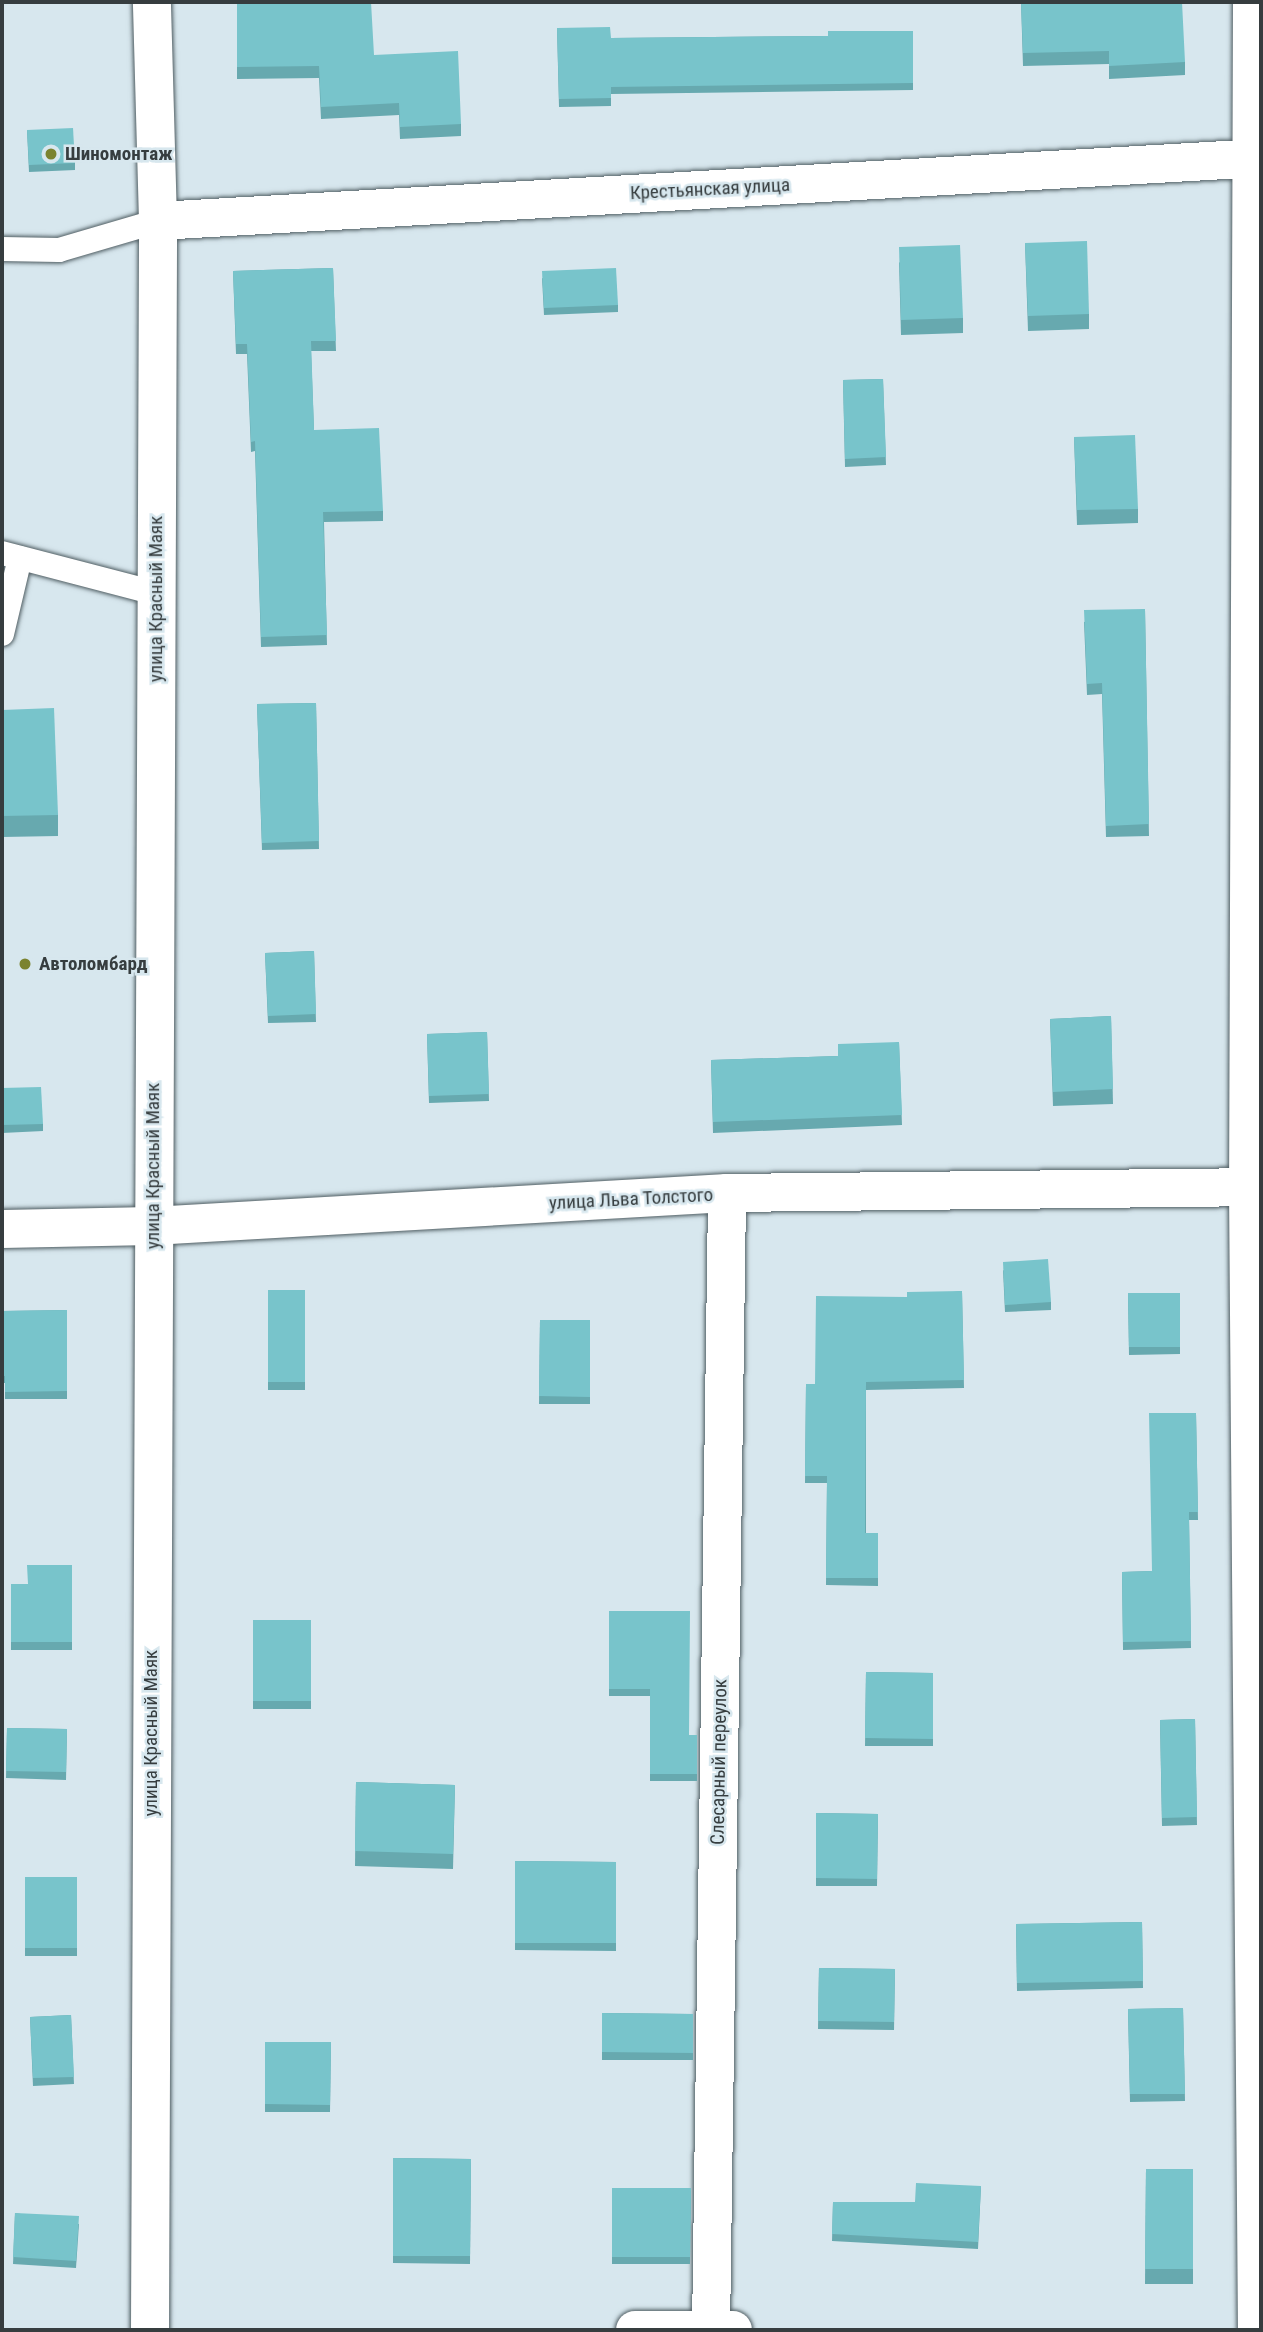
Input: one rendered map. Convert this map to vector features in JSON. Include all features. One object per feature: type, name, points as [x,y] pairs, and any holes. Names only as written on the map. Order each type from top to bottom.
[{"type":"street","name":"улица Красный Маяк","points":[[149,2330],[158,221],[152,2]]},
{"type":"street","points":[[1252,2],[1256,158],[1257,2330]]},
{"type":"street","name":"Крестьянская улица","points":[[158,221],[1256,158]]},
{"type":"street","name":"улица Льва Толстого","points":[[2,1229],[152,1226],[727,1194],[1255,1187]]},
{"type":"street","name":"Слесарный переулок","points":[[718,2330],[727,1194]]},
{"type":"street","points":[[635,2330],[718,2330]]},
{"type":"lane","points":[[2,249],[60,250],[158,221]]},
{"type":"lane","points":[[2,634],[11,555],[156,593]]},
{"type":"building","points":[[237,2],[371,2],[374,55],[458,51],[461,124],[400,127],[399,103],[321,107],[319,66],[237,67]]},
{"type":"building","points":[[1021,2],[1182,2],[1185,62],[1109,66],[1109,51],[1023,53]]},
{"type":"building","points":[[610,27],[611,38],[828,36],[828,31],[913,31],[913,83],[611,87],[611,98],[559,99],[557,28]]},
{"type":"building","name":"Шиномонтаж","points":[[73,128],[75,163],[29,165],[27,130]]},
{"type":"building","points":[[1087,241],[1089,314],[1028,316],[1025,243]]},
{"type":"building","points":[[960,245],[963,318],[901,320],[899,247]]},
{"type":"building","points":[[333,268],[336,341],[311,341],[314,430],[379,428],[383,511],[323,512],[327,635],[261,637],[255,441],[251,442],[247,344],[236,344],[233,271]]},
{"type":"building","points":[[616,268],[618,305],[544,308],[542,271]]},
{"type":"building","points":[[883,379],[886,457],[845,459],[843,380]]},
{"type":"building","points":[[1135,435],[1138,509],[1077,510],[1074,437]]},
{"type":"building","points":[[1145,609],[1149,824],[1106,826],[1102,683],[1087,684],[1084,610]]},
{"type":"building","points":[[316,703],[319,841],[262,843],[257,704]]},
{"type":"building","points":[[54,708],[58,815],[2,816],[2,710]]},
{"type":"building","points":[[314,951],[316,1014],[268,1016],[265,953]]},
{"type":"building","points":[[1111,1016],[1113,1089],[1053,1092],[1050,1019]]},
{"type":"building","points":[[487,1032],[489,1094],[429,1096],[427,1034]]},
{"type":"building","points":[[899,1042],[902,1115],[713,1122],[711,1060],[838,1056],[838,1044]]},
{"type":"building","points":[[41,1087],[43,1124],[2,1125],[2,1088]]},
{"type":"building","points":[[1048,1259],[1051,1302],[1005,1305],[1003,1262]]},
{"type":"building","points":[[268,1290],[305,1290],[305,1382],[268,1382]]},
{"type":"building","points":[[962,1291],[964,1380],[866,1382],[865,1533],[878,1533],[878,1578],[826,1578],[827,1476],[805,1476],[806,1384],[815,1384],[816,1296],[907,1297],[907,1292]]},
{"type":"building","points":[[1128,1293],[1180,1293],[1180,1347],[1129,1347]]},
{"type":"building","points":[[67,1310],[67,1391],[5,1392],[5,1376],[2,1376],[2,1311]]},
{"type":"building","points":[[540,1320],[590,1320],[590,1397],[539,1396]]},
{"type":"building","points":[[1149,1413],[1196,1413],[1198,1512],[1189,1512],[1191,1641],[1123,1642],[1122,1572],[1152,1571]]},
{"type":"building","points":[[27,1565],[72,1565],[72,1642],[11,1642],[11,1584],[28,1584]]},
{"type":"building","points":[[609,1611],[690,1611],[689,1735],[697,1735],[697,1774],[650,1774],[650,1689],[609,1689]]},
{"type":"building","points":[[253,1620],[311,1620],[311,1701],[253,1701]]},
{"type":"building","points":[[866,1672],[933,1673],[933,1739],[865,1738]]},
{"type":"building","points":[[1195,1719],[1197,1817],[1162,1818],[1160,1720]]},
{"type":"building","points":[[7,1728],[67,1729],[66,1772],[6,1771]]},
{"type":"building","points":[[356,1782],[455,1785],[453,1854],[355,1851]]},
{"type":"building","points":[[816,1813],[878,1814],[877,1879],[816,1878]]},
{"type":"building","points":[[515,1861],[616,1862],[616,1943],[515,1943]]},
{"type":"building","points":[[25,1877],[77,1877],[77,1948],[25,1948]]},
{"type":"building","points":[[1142,1922],[1143,1981],[1017,1983],[1016,1924]]},
{"type":"building","points":[[819,1968],[895,1969],[894,2022],[818,2021]]},
{"type":"building","points":[[1183,2008],[1185,2094],[1130,2094],[1128,2009]]},
{"type":"building","points":[[602,2013],[693,2014],[693,2053],[602,2052]]},
{"type":"building","points":[[71,2015],[74,2077],[33,2078],[30,2017]]},
{"type":"building","points":[[265,2042],[331,2042],[330,2105],[265,2104]]},
{"type":"building","points":[[393,2158],[471,2159],[470,2256],[393,2256]]},
{"type":"building","points":[[1146,2169],[1193,2169],[1193,2269],[1145,2269]]},
{"type":"building","points":[[916,2183],[981,2186],[978,2242],[832,2234],[833,2202],[915,2202]]},
{"type":"building","points":[[612,2188],[691,2188],[690,2257],[612,2257]]},
{"type":"building","points":[[15,2213],[79,2216],[76,2261],[13,2257]]},
{"type":"place","name":"Шиномонтаж","points":[[51,154]]},
{"type":"place","name":"Автоломбард","points":[[25,964]]}]
